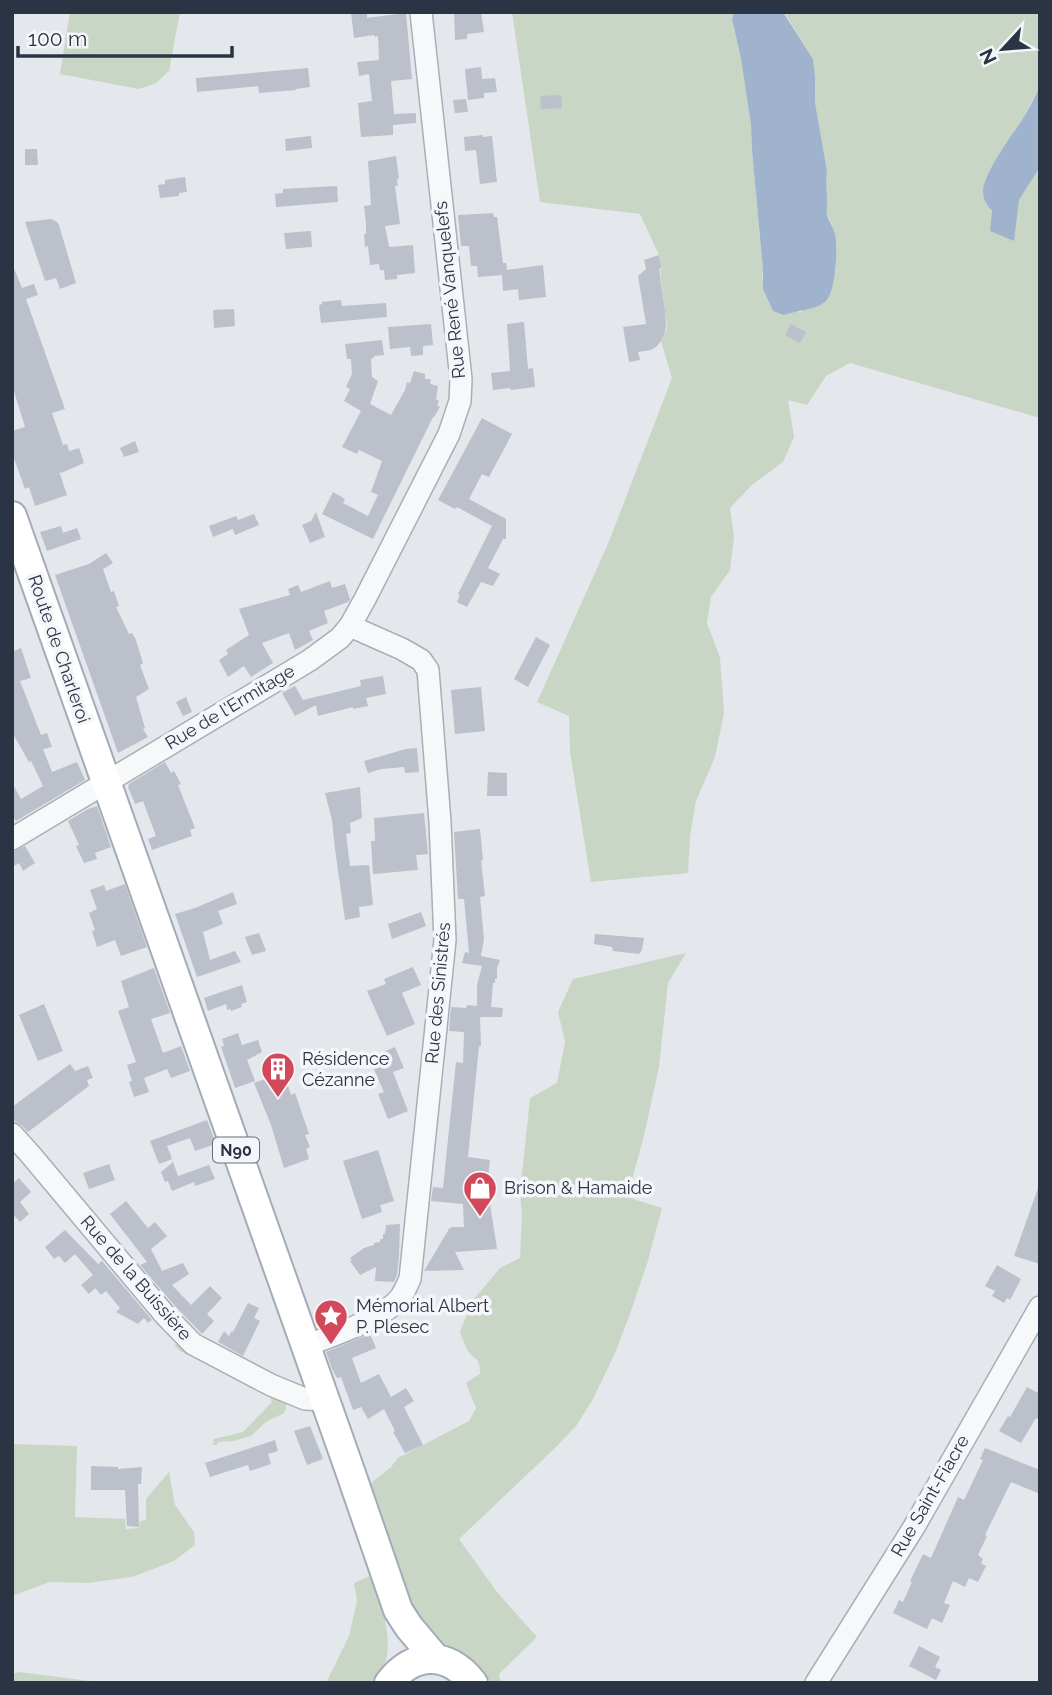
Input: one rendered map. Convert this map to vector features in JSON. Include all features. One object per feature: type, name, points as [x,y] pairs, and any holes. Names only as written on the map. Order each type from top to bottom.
[{"type":"main road","name":"Route de Charleroi","points":[[12,516],[106,782]]},
{"type":"main road","name":"N90","points":[[106,782],[398,1610],[436,1659]]},
{"type":"main road","name":"N90","points":[[393,1677],[399,1648],[398,1610]]},
{"type":"main road","name":"N90","points":[[393,1677],[416,1661],[436,1659],[451,1663],[464,1671],[473,1683]]},
{"type":"street","name":"Rue René Vanquelefs","points":[[350,626],[449,434],[460,401],[461,379],[421,12]]},
{"type":"street","name":"Rue de l'Ermitage","points":[[12,839],[310,660],[340,638],[350,626]]},
{"type":"street","name":"Rue des Sinistrés","points":[[306,1346],[378,1315],[392,1306],[401,1297],[410,1279],[445,940],[440,822],[428,670],[421,660],[402,649],[350,626]]},
{"type":"street","name":"Rue de la Buissière","points":[[12,1134],[164,1315],[193,1344],[271,1385],[305,1399],[324,1399]]},
{"type":"street","name":"Rue Saint-Fiacre","points":[[816,1683],[914,1527],[1040,1307]]},
{"type":"green space","points":[[70,12],[180,12],[169,71],[156,83],[139,89],[60,74]]},
{"type":"green space","points":[[512,12],[734,12],[732,19],[751,125],[762,279],[784,315],[794,311],[801,312],[833,280],[836,269],[835,232],[827,214],[827,171],[815,102],[813,59],[784,12],[1040,12],[1040,85],[985,182],[983,193],[986,204],[992,211],[1019,200],[1040,167],[1040,418],[850,363],[826,376],[807,405],[788,400],[794,437],[783,462],[752,485],[730,508],[734,537],[730,570],[711,597],[707,623],[720,658],[724,713],[715,757],[696,801],[688,873],[591,882],[570,752],[569,716],[537,702],[608,544],[672,378],[661,341],[667,327],[660,270],[663,269],[640,214],[540,202]]},
{"type":"green space","points":[[686,953],[668,983],[659,1067],[627,1197],[662,1208],[647,1264],[616,1351],[593,1399],[576,1426],[459,1539],[497,1592],[537,1637],[499,1674],[501,1683],[491,1683],[481,1668],[465,1653],[437,1643],[414,1613],[370,1484],[398,1458],[469,1421],[476,1408],[466,1383],[480,1374],[479,1363],[467,1349],[460,1331],[474,1299],[500,1268],[520,1258],[520,1193],[530,1098],[557,1083],[565,1042],[558,1012],[573,979]]},
{"type":"green space","points":[[183,1343],[283,1398],[286,1403],[284,1413],[266,1422],[251,1436],[213,1445],[214,1439],[243,1432],[272,1402],[270,1397],[180,1351],[174,1345]]},
{"type":"green space","points":[[12,1444],[77,1446],[75,1517],[125,1519],[126,1529],[139,1528],[140,1521],[146,1520],[146,1499],[169,1472],[175,1505],[194,1532],[195,1545],[174,1561],[132,1577],[87,1583],[50,1582],[12,1596]]},
{"type":"green space","points":[[372,1575],[387,1635],[387,1659],[383,1669],[373,1683],[326,1683],[349,1636],[357,1601],[354,1583]]},
{"type":"green space","points":[[19,1672],[106,1683],[12,1683],[12,1674]]},
{"type":"water","points":[[734,12],[783,12],[813,59],[815,102],[827,171],[827,212],[836,241],[835,270],[832,290],[825,302],[784,315],[773,311],[763,289],[751,125],[732,19]]},
{"type":"water","points":[[1040,85],[1040,167],[1019,200],[1014,241],[990,231],[992,211],[984,198],[984,184],[1005,145],[1025,116]]},
{"type":"building","points":[[351,12],[367,12],[367,18],[406,13],[412,79],[391,81],[394,114],[416,113],[416,123],[393,125],[393,135],[361,137],[358,103],[372,101],[369,74],[359,76],[357,62],[379,60],[378,36],[354,38]]},
{"type":"building","points":[[454,12],[481,12],[484,32],[467,34],[467,39],[455,40]]},
{"type":"building","points":[[481,67],[482,79],[495,78],[497,92],[484,93],[484,98],[468,100],[465,69]]},
{"type":"building","points":[[308,68],[310,87],[259,93],[258,86],[197,92],[196,78]]},
{"type":"building","points":[[561,95],[562,108],[541,109],[540,96]]},
{"type":"building","points":[[466,99],[468,112],[455,113],[453,100]]},
{"type":"building","points":[[311,136],[312,148],[286,151],[285,139]]},
{"type":"building","points":[[492,136],[497,182],[480,184],[476,150],[465,151],[464,137]]},
{"type":"building","points":[[25,149],[37,149],[38,165],[25,165]]},
{"type":"building","points":[[396,156],[399,178],[398,186],[395,186],[400,224],[385,226],[389,247],[413,245],[415,273],[397,275],[397,279],[385,280],[384,270],[380,270],[379,264],[370,265],[368,246],[365,247],[364,206],[371,205],[368,161]]},
{"type":"building","points":[[185,177],[187,192],[179,193],[179,196],[160,198],[158,185],[165,184],[165,180]]},
{"type":"building","points":[[337,186],[338,202],[276,207],[275,194],[283,193],[283,189]]},
{"type":"building","points":[[493,213],[494,217],[497,217],[503,263],[506,263],[507,270],[543,265],[546,297],[519,300],[518,289],[503,291],[502,275],[478,277],[477,266],[471,266],[469,246],[461,246],[458,215]]},
{"type":"building","points":[[51,219],[59,225],[76,283],[60,289],[56,278],[45,281],[25,222]]},
{"type":"building","points":[[311,231],[312,247],[286,249],[284,233]]},
{"type":"building","points":[[659,255],[666,326],[664,334],[657,346],[638,352],[640,360],[629,362],[623,327],[646,324],[638,276],[646,269],[644,260]]},
{"type":"building","points":[[13,266],[22,288],[34,284],[38,295],[26,299],[65,409],[52,413],[63,445],[67,444],[69,451],[79,448],[84,463],[61,473],[59,471],[67,495],[35,506],[29,487],[25,489],[12,453],[12,431],[25,427],[12,385]]},
{"type":"building","points":[[341,300],[342,306],[386,303],[387,317],[321,323],[319,305],[322,302]]},
{"type":"building","points":[[234,309],[235,326],[214,328],[213,310]]},
{"type":"building","points":[[524,322],[528,369],[533,368],[535,387],[493,390],[491,373],[510,371],[507,324]]},
{"type":"building","points":[[431,324],[433,345],[423,346],[423,355],[411,356],[410,347],[390,349],[388,327]]},
{"type":"building","points":[[791,324],[806,332],[800,343],[785,335]]},
{"type":"building","points":[[382,340],[384,355],[369,359],[372,377],[378,381],[370,404],[391,415],[414,371],[425,374],[425,379],[431,379],[430,384],[438,386],[436,399],[440,407],[373,539],[322,514],[333,492],[345,499],[343,503],[368,516],[378,495],[371,492],[382,461],[359,450],[357,454],[342,447],[361,411],[344,401],[350,389],[346,387],[352,374],[351,359],[347,359],[345,344]]},
{"type":"building","points":[[482,418],[512,434],[489,477],[482,474],[469,499],[506,519],[506,539],[503,539],[488,568],[500,574],[493,586],[481,582],[467,607],[457,602],[460,595],[458,594],[492,526],[438,500]]},
{"type":"building","points":[[135,441],[139,452],[124,457],[120,448]]},
{"type":"building","points":[[316,512],[325,537],[310,543],[302,525],[311,521]]},
{"type":"building","points":[[254,514],[259,525],[235,535],[233,529],[213,537],[209,526],[236,516],[238,520]]},
{"type":"building","points":[[61,526],[63,533],[77,528],[81,539],[47,551],[40,532]]},
{"type":"building","points":[[106,553],[113,563],[103,569],[111,592],[114,591],[119,606],[116,607],[129,634],[132,633],[135,637],[143,663],[140,665],[149,689],[136,697],[145,728],[143,729],[148,737],[118,753],[55,575],[89,564]]},
{"type":"building","points":[[330,581],[332,588],[345,584],[350,599],[324,611],[328,623],[309,631],[313,640],[295,650],[289,633],[262,643],[273,663],[251,677],[244,666],[228,677],[219,660],[228,654],[226,650],[249,635],[239,609],[290,595],[288,589],[298,585],[301,592]]},
{"type":"building","points":[[536,637],[550,645],[528,687],[514,679]]},
{"type":"building","points":[[21,648],[31,678],[20,681],[41,735],[47,733],[52,747],[43,749],[52,772],[77,762],[85,780],[16,821],[12,815],[12,783],[21,799],[43,786],[12,732],[12,652]]},
{"type":"building","points":[[383,676],[386,694],[366,698],[368,706],[318,716],[316,705],[295,716],[282,693],[295,686],[303,700],[361,686],[360,680]]},
{"type":"building","points":[[481,687],[485,731],[455,734],[451,690]]},
{"type":"building","points":[[186,697],[192,712],[183,716],[176,702]]},
{"type":"building","points":[[417,748],[419,772],[405,773],[404,767],[368,773],[364,761]]},
{"type":"building","points":[[165,762],[181,784],[178,785],[195,828],[190,830],[192,836],[152,850],[148,839],[156,836],[143,801],[135,804],[128,787]]},
{"type":"building","points":[[488,772],[507,773],[507,796],[487,796]]},
{"type":"building","points":[[360,787],[362,818],[350,823],[351,833],[346,834],[350,866],[369,865],[373,905],[359,907],[360,917],[345,920],[332,820],[325,793]]},
{"type":"building","points":[[97,806],[111,847],[95,853],[97,859],[84,863],[68,821]]},
{"type":"building","points":[[424,813],[428,854],[416,855],[418,870],[373,874],[371,841],[375,841],[374,818]]},
{"type":"building","points":[[480,829],[485,896],[480,897],[484,939],[481,956],[500,960],[497,979],[493,983],[491,1007],[503,1008],[502,1017],[480,1017],[481,1046],[468,1157],[490,1160],[487,1185],[497,1249],[455,1252],[464,1270],[424,1271],[449,1229],[464,1227],[463,1204],[431,1201],[433,1187],[443,1188],[456,1062],[463,1063],[464,1032],[449,1031],[451,1007],[477,1006],[477,985],[482,966],[462,963],[465,952],[469,953],[464,899],[458,899],[454,832]]},
{"type":"building","points":[[25,846],[35,863],[23,871],[19,863],[12,867],[12,852]]},
{"type":"building","points":[[125,884],[147,947],[121,956],[115,940],[97,947],[89,913],[97,909],[90,890],[104,885],[106,891]]},
{"type":"building","points":[[233,892],[237,904],[218,911],[223,924],[203,932],[210,960],[235,951],[241,962],[197,977],[175,914]]},
{"type":"building","points":[[421,912],[426,926],[392,939],[388,924]]},
{"type":"building","points":[[259,933],[266,951],[252,955],[245,937]]},
{"type":"building","points":[[595,934],[644,938],[642,950],[639,954],[613,951],[612,947],[594,944]]},
{"type":"building","points":[[413,967],[421,985],[402,993],[415,1024],[387,1036],[367,991],[386,984],[384,979]]},
{"type":"building","points":[[154,968],[170,1013],[151,1019],[163,1053],[181,1046],[190,1071],[171,1078],[167,1069],[144,1078],[149,1092],[134,1097],[127,1065],[136,1062],[118,1011],[129,1007],[121,981]]},
{"type":"building","points":[[242,985],[247,1002],[241,1004],[242,1007],[231,1011],[227,1010],[226,1004],[208,1011],[204,998]]},
{"type":"building","points":[[44,1004],[63,1051],[38,1061],[19,1015]]},
{"type":"building","points":[[238,1033],[242,1045],[258,1040],[262,1052],[247,1060],[255,1081],[235,1088],[221,1047],[224,1046],[222,1039]]},
{"type":"building","points":[[395,1047],[404,1068],[393,1072],[408,1111],[388,1119],[378,1094],[384,1092],[369,1058]]},
{"type":"building","points":[[70,1064],[75,1071],[88,1066],[93,1078],[87,1080],[89,1086],[28,1132],[12,1119],[12,1107]]},
{"type":"building","points":[[279,1074],[283,1084],[287,1083],[291,1095],[295,1093],[309,1134],[305,1135],[310,1147],[306,1149],[309,1159],[284,1168],[254,1083]]},
{"type":"building","points":[[207,1120],[216,1144],[195,1151],[190,1138],[167,1146],[172,1159],[159,1164],[150,1141]]},
{"type":"building","points":[[378,1150],[394,1201],[380,1205],[382,1212],[362,1219],[343,1161]]},
{"type":"building","points":[[173,1162],[178,1176],[209,1165],[215,1179],[195,1186],[194,1182],[172,1191],[161,1172]]},
{"type":"building","points":[[109,1164],[115,1180],[89,1189],[83,1173]]},
{"type":"building","points":[[19,1178],[31,1192],[20,1202],[29,1214],[20,1222],[12,1213],[12,1184]]},
{"type":"building","points":[[1040,1188],[1040,1264],[1014,1256]]},
{"type":"building","points":[[126,1201],[148,1228],[155,1222],[167,1236],[151,1249],[162,1271],[183,1263],[189,1274],[172,1285],[191,1305],[210,1286],[222,1298],[207,1314],[214,1321],[202,1334],[140,1265],[147,1262],[110,1214]]},
{"type":"building","points":[[400,1224],[399,1256],[394,1282],[375,1281],[376,1267],[360,1275],[350,1258],[364,1248],[380,1242],[386,1225]]},
{"type":"building","points":[[65,1230],[98,1264],[102,1261],[152,1320],[148,1323],[144,1318],[138,1324],[116,1312],[120,1308],[106,1291],[101,1295],[95,1288],[89,1294],[81,1285],[93,1275],[75,1254],[65,1263],[59,1256],[54,1259],[45,1247]]},
{"type":"building","points":[[997,1265],[1021,1279],[1010,1300],[1007,1298],[1004,1303],[992,1296],[995,1291],[985,1286]]},
{"type":"building","points":[[248,1303],[259,1308],[254,1318],[260,1321],[243,1356],[218,1342],[224,1331],[229,1336],[233,1332]]},
{"type":"building","points":[[370,1334],[376,1348],[352,1358],[361,1383],[379,1374],[391,1397],[406,1388],[414,1401],[404,1407],[423,1445],[405,1453],[384,1409],[368,1419],[361,1407],[353,1410],[341,1377],[337,1378],[326,1352]]},
{"type":"building","points":[[1027,1387],[1040,1394],[1040,1420],[1036,1418],[1021,1443],[999,1431]]},
{"type":"building","points":[[310,1426],[323,1459],[307,1465],[294,1431]]},
{"type":"building","points":[[275,1440],[278,1451],[268,1454],[271,1464],[250,1471],[248,1465],[210,1477],[205,1463]]},
{"type":"building","points":[[985,1448],[1040,1470],[1040,1494],[1011,1482],[978,1555],[983,1559],[981,1563],[986,1566],[978,1582],[969,1578],[965,1587],[953,1581],[944,1603],[950,1605],[942,1623],[932,1618],[927,1629],[893,1613],[899,1600],[903,1602],[923,1554],[931,1558],[958,1497],[964,1500],[983,1460],[980,1459]]},
{"type":"building","points":[[91,1466],[118,1469],[142,1467],[141,1484],[138,1484],[139,1527],[127,1526],[125,1490],[91,1490]]},
{"type":"building","points":[[919,1646],[940,1657],[935,1667],[941,1670],[936,1680],[909,1666]]},
{"type":"place","name":"Résidence Cézanne","points":[[278,1099]]},
{"type":"place","name":"Brison & Hamaide","points":[[480,1218]]},
{"type":"place","name":"Mémorial Albert P. Plesec","points":[[331,1346]]}]
